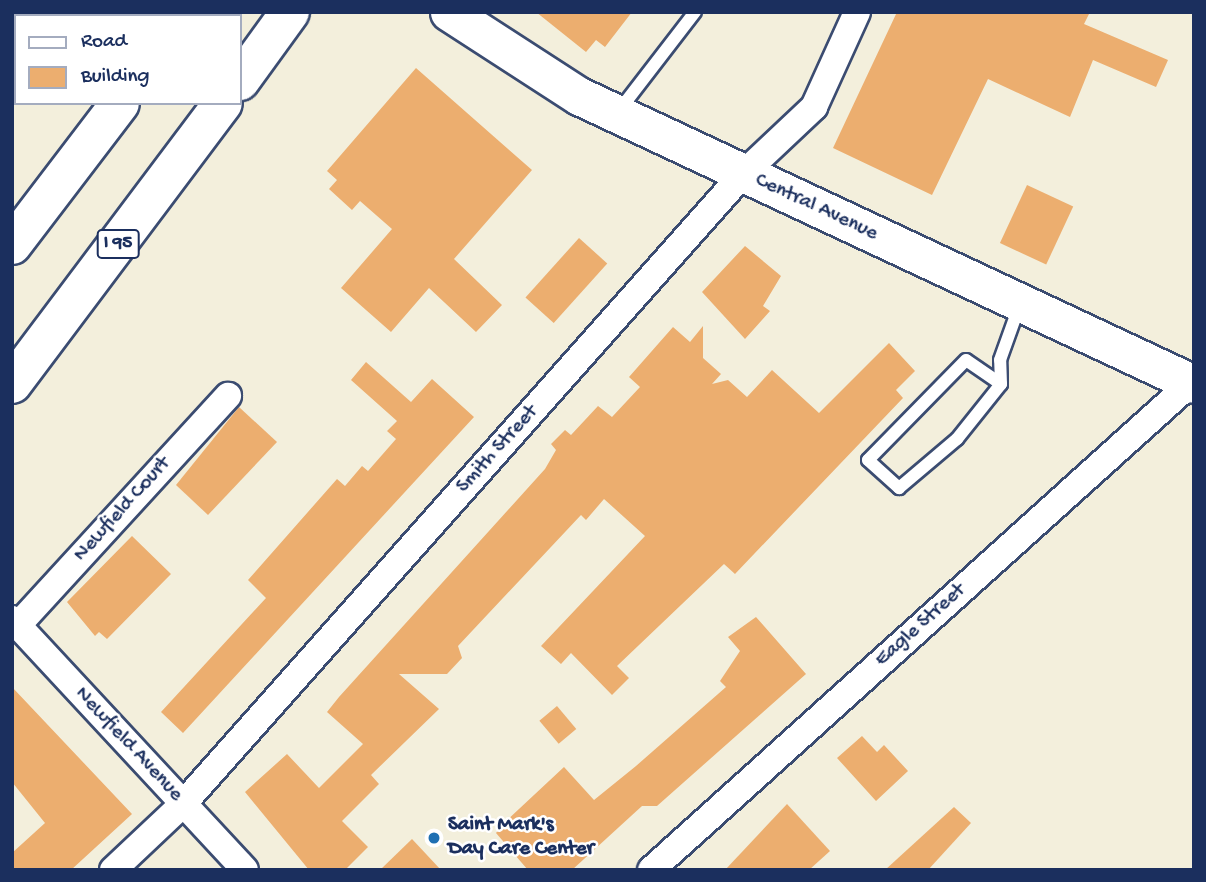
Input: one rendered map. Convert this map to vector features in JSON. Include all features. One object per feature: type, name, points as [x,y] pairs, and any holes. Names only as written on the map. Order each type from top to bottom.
[{"type":"highway","points":[[242,78],[290,12]]},
{"type":"highway","points":[[12,246],[118,105]]},
{"type":"highway","name":"I 95","points":[[12,384],[221,105]]},
{"type":"street","name":"Central Avenue","points":[[450,12],[617,114],[1192,384]]},
{"type":"street","name":"Smith Street","points":[[113,870],[183,804],[743,174],[814,107],[857,12]]},
{"type":"street","name":"Eagle Street","points":[[651,870],[1192,384]]},
{"type":"street","name":"Newfield Court","points":[[15,622],[228,396]]},
{"type":"street","name":"Newfield Avenue","points":[[15,622],[244,870]]},
{"type":"lane","points":[[617,114],[695,12]]},
{"type":"lane","points":[[1001,384],[966,360],[868,460],[899,488],[957,439],[1001,384],[1000,360],[1021,304]]},
{"type":"building","points":[[536,12],[632,12],[605,47],[596,40],[586,52]]},
{"type":"building","points":[[897,12],[1090,12],[1084,24],[1168,60],[1156,87],[1093,60],[1070,117],[988,79],[932,195],[833,148]]},
{"type":"building","points":[[416,68],[532,170],[454,259],[502,305],[476,332],[429,288],[391,332],[341,288],[392,229],[360,201],[352,210],[329,189],[337,180],[327,171]]},
{"type":"building","points":[[1027,185],[1073,207],[1046,265],[1000,243]]},
{"type":"building","points":[[579,238],[607,263],[554,323],[525,297]]},
{"type":"building","points":[[745,246],[781,276],[763,306],[770,311],[745,339],[702,292]]},
{"type":"building","points":[[703,326],[703,358],[721,374],[712,384],[728,380],[747,397],[772,370],[819,413],[889,343],[915,371],[896,390],[903,398],[735,574],[724,564],[617,666],[629,678],[612,695],[571,653],[561,664],[541,646],[645,536],[604,499],[586,520],[581,515],[458,646],[462,658],[447,674],[399,674],[439,709],[371,775],[379,784],[342,821],[368,847],[345,870],[309,870],[245,792],[287,754],[319,788],[363,744],[327,712],[339,697],[545,469],[556,450],[551,444],[565,430],[571,435],[598,406],[612,417],[640,387],[629,377],[673,327],[690,342]]},
{"type":"building","points":[[366,362],[411,402],[432,379],[474,417],[183,733],[161,712],[266,598],[248,580],[337,479],[345,486],[362,466],[368,471],[396,439],[387,431],[397,421],[351,380]]},
{"type":"building","points":[[239,407],[277,442],[208,515],[176,485]]},
{"type":"building","points":[[132,536],[171,574],[107,639],[99,632],[95,636],[67,602]]},
{"type":"building","points":[[756,617],[806,674],[657,806],[642,806],[572,870],[528,870],[496,833],[505,822],[564,767],[594,800],[636,766],[726,687],[720,681],[740,651],[728,637]]},
{"type":"building","points":[[12,687],[132,814],[71,870],[12,870],[12,853],[45,823],[12,782]]},
{"type":"building","points":[[557,706],[576,729],[559,744],[539,721]]},
{"type":"building","points":[[862,736],[877,752],[884,745],[908,771],[876,801],[837,758]]},
{"type":"building","points":[[787,804],[830,851],[809,870],[725,870]]},
{"type":"building","points":[[954,807],[971,823],[928,870],[885,870]]},
{"type":"building","points":[[412,839],[441,870],[380,870]]},
{"type":"place","name":"Saint Mark's Day Care Center","points":[[434,838]]}]
